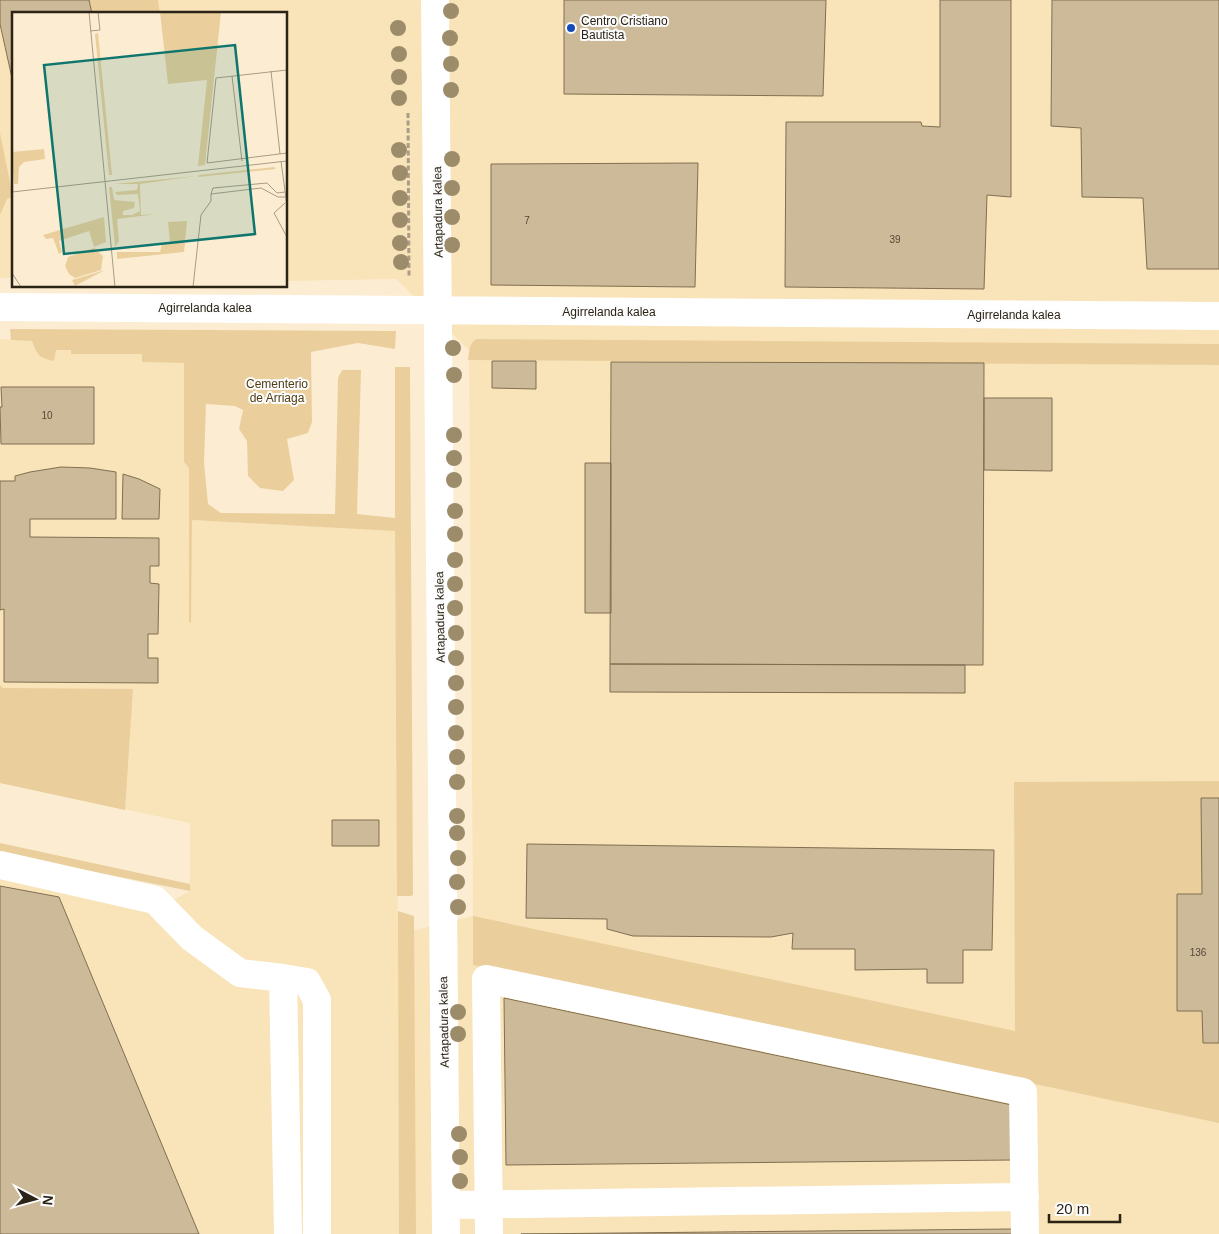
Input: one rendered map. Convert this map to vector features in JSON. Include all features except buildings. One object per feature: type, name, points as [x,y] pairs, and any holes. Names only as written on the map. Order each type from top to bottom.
[{"type":"street","name":"Artapadura kalea","points":[[435,0],[446,1234]]},
{"type":"street","name":"Agirrelanda kalea","points":[[0,307],[1219,316]]},
{"type":"street","points":[[0,865],[156,900],[192,938],[240,973],[307,982],[317,1000],[317,1234]]},
{"type":"street","points":[[283,978],[288,1234]]},
{"type":"street","points":[[489,1234],[486,979],[1022,1092],[1025,1234]]},
{"type":"street","points":[[446,1205],[1024,1198]]},
{"type":"path","points":[[408,109],[409,277]]},
{"type":"shaded area","points":[[0,0],[1219,0],[1219,1234],[0,1234],[0,878],[151,912],[190,891],[190,823],[0,783],[0,339],[193,346],[192,520],[395,530],[398,934],[473,916],[469,350],[396,279],[288,281],[288,12],[12,12],[12,278],[0,278]]},
{"type":"green space","points":[[89,0],[158,0],[160,12],[92,12]]},
{"type":"green space","points":[[0,133],[12,197],[7,199],[0,215]]},
{"type":"green space","name":"Cementerio de Arriaga","points":[[10,329],[396,331],[395,349],[358,343],[311,352],[312,422],[308,433],[287,439],[294,480],[283,491],[260,488],[248,476],[247,441],[239,429],[243,410],[235,406],[206,404],[204,463],[208,504],[221,513],[335,514],[338,378],[342,370],[361,370],[357,514],[395,518],[395,367],[410,367],[413,895],[397,896],[395,531],[192,520],[191,623],[189,622],[189,468],[184,462],[184,363],[142,362],[142,354],[71,354],[71,350],[56,350],[54,361],[39,355],[32,341],[11,340]]},
{"type":"green space","points":[[476,339],[1219,344],[1219,365],[468,360],[469,351]]},
{"type":"green space","points":[[0,685],[3,688],[133,689],[125,810],[0,783]]},
{"type":"green space","points":[[1219,781],[1219,1123],[473,965],[473,916],[1015,1031],[1014,782]]},
{"type":"green space","points":[[0,843],[190,884],[190,891],[0,853]]},
{"type":"green space","points":[[398,911],[414,916],[416,1234],[399,1234]]},
{"type":"place","name":"Centro Cristiano Bautista","points":[[571,28]]}]
